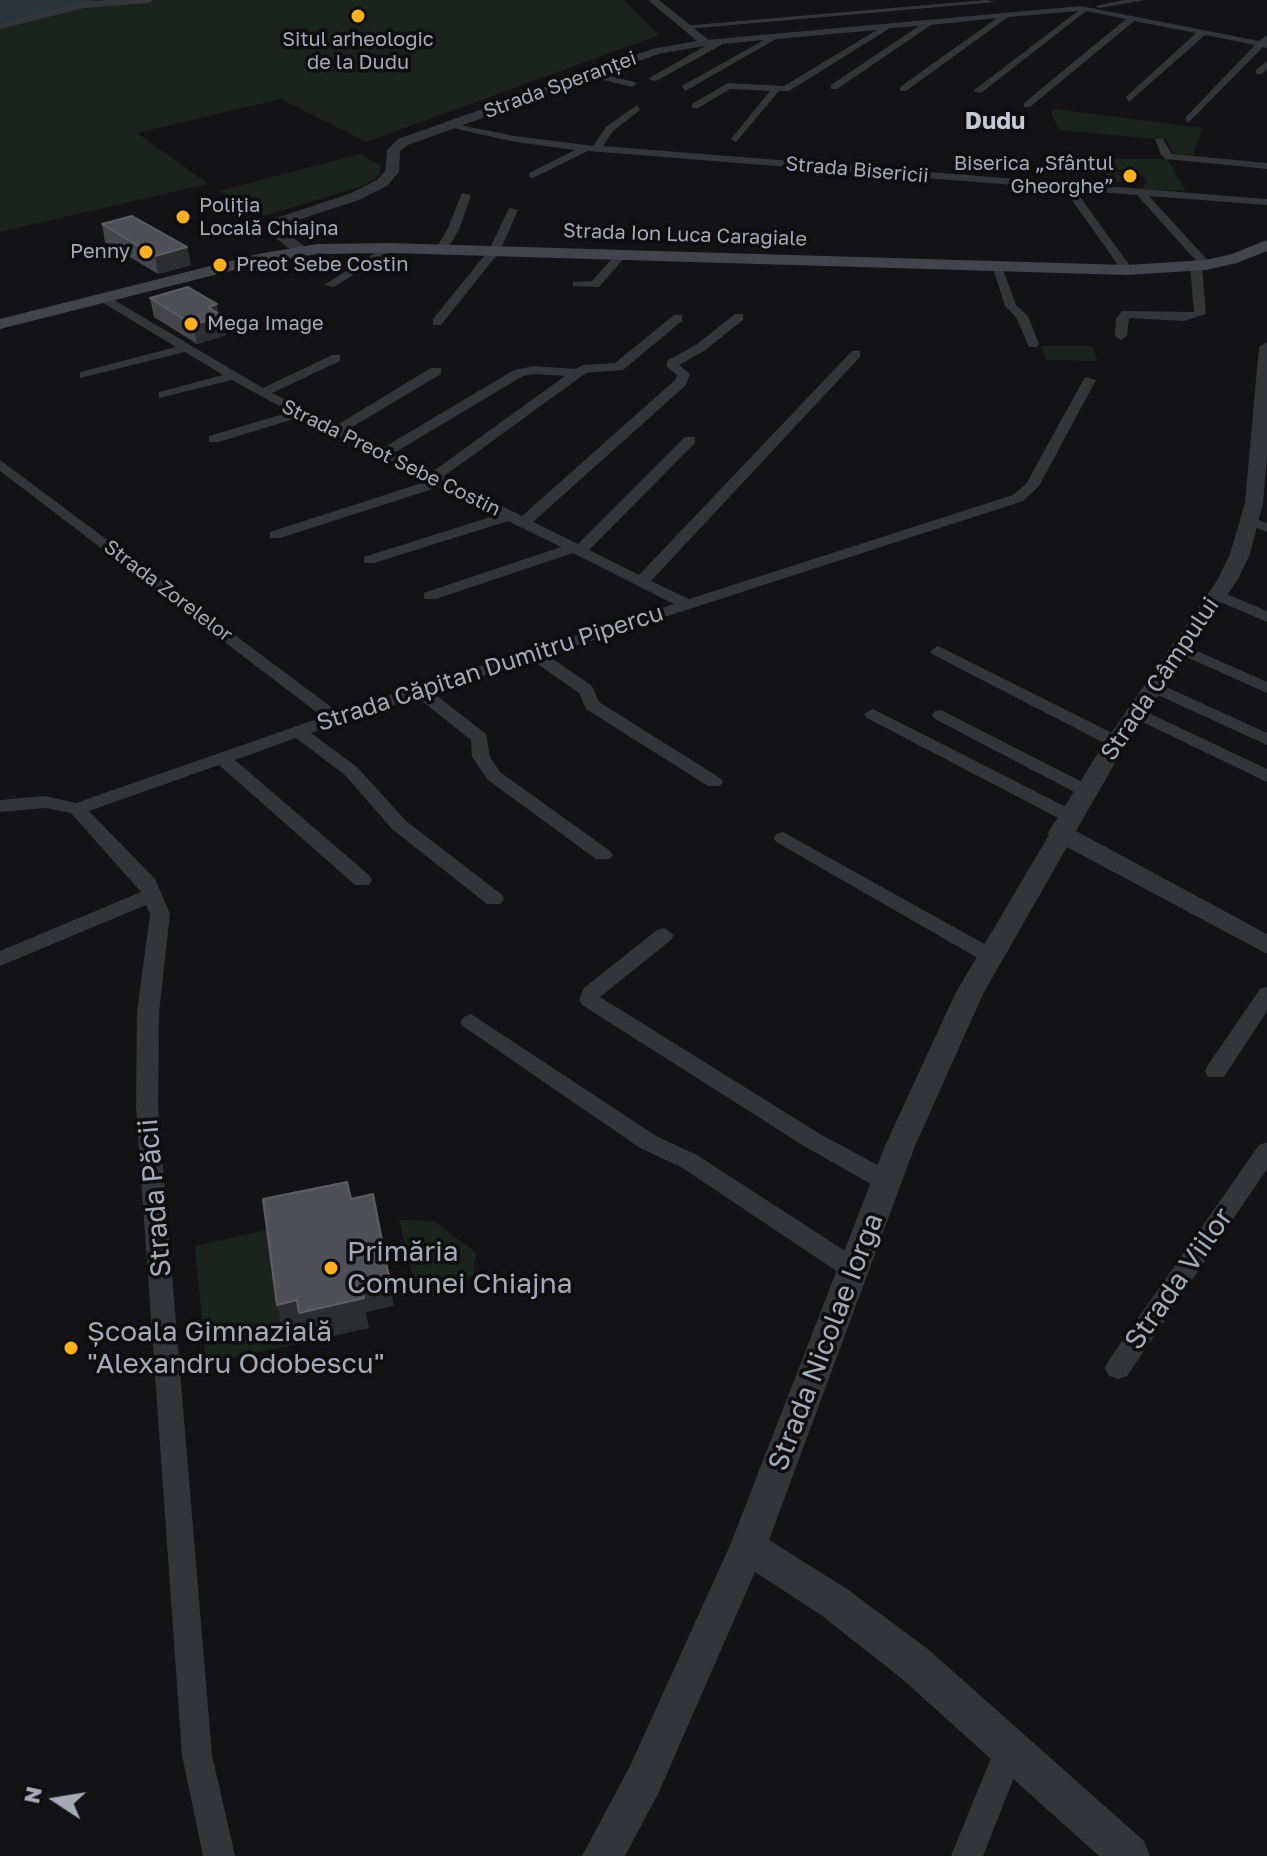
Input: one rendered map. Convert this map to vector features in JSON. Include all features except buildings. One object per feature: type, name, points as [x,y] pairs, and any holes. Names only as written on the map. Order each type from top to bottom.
[{"type":"main road","name":"Strada Ion Luca Caragiale","points":[[0,324],[300,250],[390,248],[1127,270],[1201,266],[1264,250]]},
{"type":"street","points":[[0,26],[84,5],[149,0]]},
{"type":"street","points":[[653,0],[706,43]]},
{"type":"street","points":[[972,0],[1004,3]]},
{"type":"street","points":[[1081,8],[1106,2],[1141,0]]},
{"type":"street","points":[[686,26],[992,2]]},
{"type":"street","points":[[1017,4],[1081,8],[1265,42]]},
{"type":"street","points":[[978,91],[1082,12],[1081,8]]},
{"type":"street","name":"Strada Speranței","points":[[300,250],[271,229],[272,224],[374,188],[392,172],[396,146],[660,49],[779,34],[1081,8]]},
{"type":"street","name":"Strada Speranței","points":[[903,89],[1005,16]]},
{"type":"street","points":[[1027,105],[1133,18]]},
{"type":"street","name":"Strada Speranței","points":[[834,87],[930,22]]},
{"type":"street","points":[[695,106],[728,86],[775,91],[786,89],[890,25]]},
{"type":"street","points":[[1129,99],[1203,32]]},
{"type":"street","points":[[685,88],[779,34]]},
{"type":"street","points":[[653,79],[722,41]]},
{"type":"street","points":[[1188,120],[1265,42]]},
{"type":"street","points":[[1259,72],[1267,64]]},
{"type":"street","points":[[590,74],[632,84]]},
{"type":"street","points":[[736,139],[775,91]]},
{"type":"street","points":[[533,175],[591,148],[609,129],[637,108]]},
{"type":"street","name":"Strada Bisericii","points":[[449,126],[515,139],[591,148],[1267,202]]},
{"type":"street","points":[[1159,141],[1170,157],[1267,166]]},
{"type":"street","points":[[1068,187],[1127,270]]},
{"type":"street","points":[[1121,336],[1122,319],[1126,314],[1187,317],[1200,314],[1201,266],[1140,192]]},
{"type":"street","points":[[441,250],[453,230],[466,195]]},
{"type":"street","points":[[437,322],[494,251],[513,210]]},
{"type":"street","points":[[330,285],[390,248]]},
{"type":"street","points":[[577,284],[595,285],[621,255]]},
{"type":"street","points":[[996,267],[1011,306],[1022,316],[1033,344]]},
{"type":"street","name":"Strada Preot Sebe Costin","points":[[104,298],[300,413],[686,604]]},
{"type":"street","points":[[369,560],[516,520],[681,382],[684,374],[672,366],[673,363],[700,348],[739,317]]},
{"type":"street","points":[[275,535],[436,480],[576,373],[588,367],[618,367],[678,318]]},
{"type":"street","name":"Strada Câmpului","points":[[1065,825],[1153,686],[1217,595],[1259,524],[1267,347]]},
{"type":"street","points":[[85,375],[186,348]]},
{"type":"street","points":[[642,581],[856,354]]},
{"type":"street","points":[[262,393],[336,358]]},
{"type":"street","points":[[383,454],[519,373],[534,370],[576,373]]},
{"type":"street","points":[[336,431],[436,371]]},
{"type":"street","points":[[164,395],[233,376]]},
{"type":"street","name":"Strada Căpitan Dumitru Pipercu","points":[[0,806],[45,802],[77,809],[336,718],[1026,494],[1090,380]]},
{"type":"street","points":[[214,439],[300,413]]},
{"type":"street","points":[[430,596],[577,550],[690,440]]},
{"type":"street","name":"Strada Zorelelor","points":[[0,464],[336,718]]},
{"type":"street","points":[[1217,595],[1267,617]]},
{"type":"street","points":[[1179,648],[1267,688]]},
{"type":"street","points":[[938,651],[1116,742]]},
{"type":"street","points":[[534,654],[586,690],[592,705],[714,782]]},
{"type":"street","points":[[1153,686],[1267,740]]},
{"type":"street","points":[[420,691],[480,738],[481,757],[494,776],[603,855]]},
{"type":"street","points":[[1136,712],[1267,776]]},
{"type":"street","points":[[873,714],[1267,945]]},
{"type":"street","points":[[941,715],[1086,791]]},
{"type":"street","points":[[298,731],[359,779],[399,825],[494,899]]},
{"type":"street","points":[[222,758],[362,880]]},
{"type":"street","points":[[0,959],[154,894],[77,809]]},
{"type":"street","name":"Strada Nicolae Iorga","points":[[603,1856],[645,1778],[748,1547],[886,1181],[924,1089],[990,956],[1065,825]]},
{"type":"street","points":[[783,838],[990,956]]},
{"type":"street","name":"Strada Păcii","points":[[154,894],[160,914],[148,1012],[147,1107],[194,1716],[208,1815],[219,1856]]},
{"type":"street","points":[[664,935],[591,993],[589,1000],[812,1140],[886,1181]]},
{"type":"street","points":[[1216,1071],[1267,994]]},
{"type":"street","points":[[471,1022],[648,1142],[689,1161],[853,1269]]},
{"type":"street","name":"Strada Viilor","points":[[1118,1368],[1267,1151]]},
{"type":"street","points":[[748,1547],[834,1602],[915,1664],[1129,1856]]},
{"type":"street","points":[[967,1856],[1011,1747]]},
{"type":"shaded area","points":[[0,0],[96,0],[0,23]]},
{"type":"shaded area","points":[[96,0],[624,0],[659,35],[366,142],[281,99],[137,133],[208,184],[0,232],[0,23]]},
{"type":"shaded area","points":[[1054,109],[1202,128],[1193,156],[1174,154],[1166,140],[1059,130],[1051,113]]},
{"type":"shaded area","points":[[360,154],[381,166],[379,175],[365,185],[265,216],[219,191]]},
{"type":"shaded area","points":[[1094,159],[1167,159],[1186,191],[1143,189],[1146,181],[1137,170],[1117,170],[1125,182],[1111,182]]},
{"type":"shaded area","points":[[1041,346],[1092,346],[1098,361],[1046,360]]},
{"type":"shaded area","points":[[399,1220],[434,1221],[476,1253],[473,1275],[438,1297],[424,1295],[416,1289]]},
{"type":"shaded area","points":[[270,1229],[284,1334],[304,1330],[306,1342],[206,1364],[195,1246]]},
{"type":"place","name":"Situl arheologic de la Dudu","points":[[358,16]]},
{"type":"place","name":"Biserica „Sfântul Gheorghe”","points":[[1130,176]]},
{"type":"place","name":"Poliția Locală Chiajna","points":[[183,217]]},
{"type":"place","name":"Penny","points":[[146,252]]},
{"type":"place","name":"Preot Sebe Costin","points":[[220,265]]},
{"type":"place","name":"Mega Image","points":[[191,324]]},
{"type":"place","name":"Primăria Comunei Chiajna","points":[[331,1268]]},
{"type":"place","name":"Școala Gimnazială \"Alexandru Odobescu\"","points":[[71,1348]]},
{"type":"district","name":"Dudu","points":[[995,121]]}]
